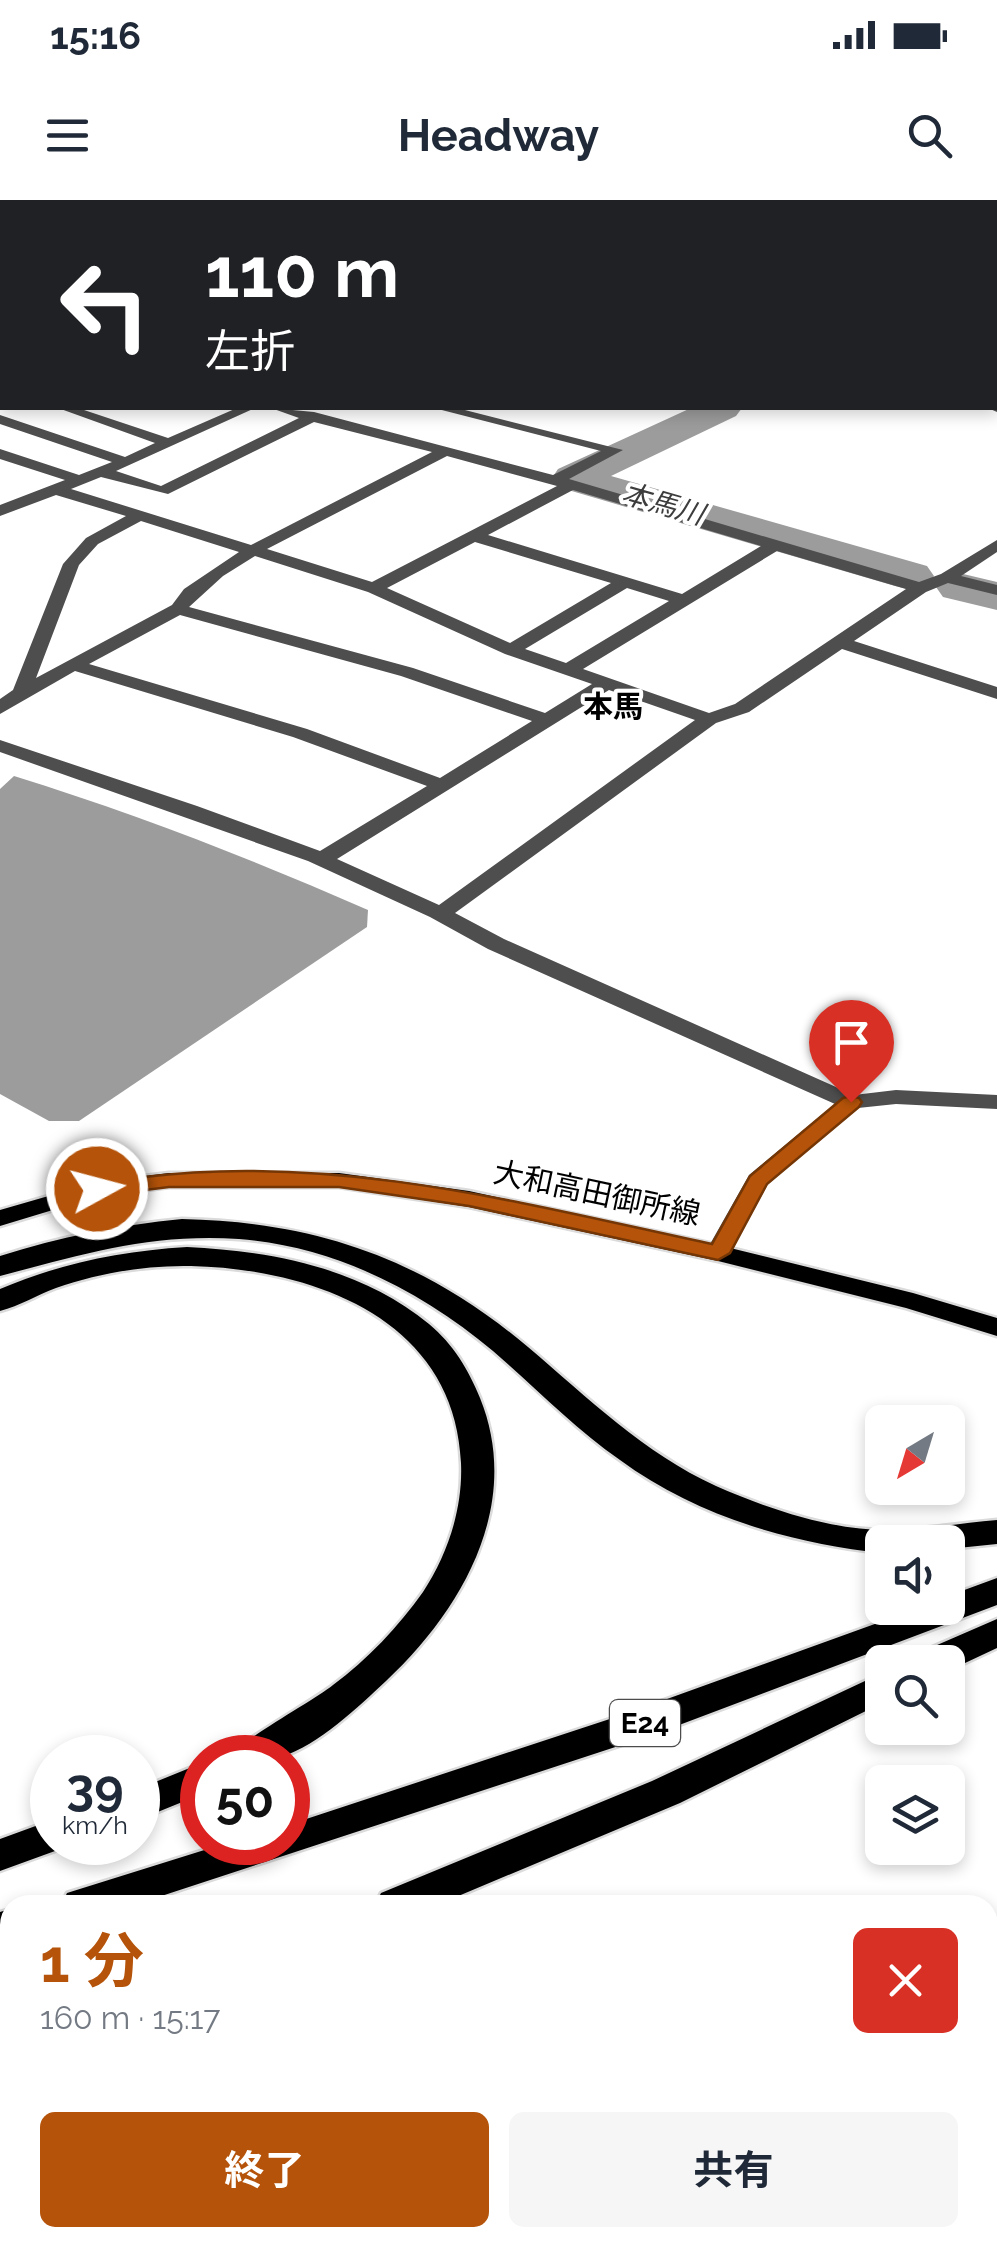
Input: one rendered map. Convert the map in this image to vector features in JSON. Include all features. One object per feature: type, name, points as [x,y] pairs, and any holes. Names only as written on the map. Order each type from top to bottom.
[{"type":"highway","points":[[0,1266],[48,1248],[98,1236],[207,1227],[261,1230],[354,1252],[419,1284],[470,1317],[603,1430],[686,1486],[784,1526],[865,1540]]},
{"type":"highway","points":[[0,1301],[56,1279],[124,1262],[170,1257],[263,1263],[312,1274],[394,1313],[424,1337],[450,1367],[469,1403],[474,1422],[479,1487],[468,1536],[448,1583],[414,1633],[369,1678],[287,1735]]},
{"type":"highway","points":[[965,1535],[997,1532]]},
{"type":"highway","name":"E24","points":[[310,1834],[653,1720],[997,1591]]},
{"type":"highway","points":[[965,1647],[997,1632]]},
{"type":"highway","points":[[419,1895],[666,1792],[865,1696]]},
{"type":"highway","points":[[0,1854],[30,1844]]},
{"type":"highway","name":"E24","points":[[113,1895],[210,1865]]},
{"type":"main road","name":"大和高田御所線","points":[[0,1218],[97,1189],[186,1180],[339,1180],[469,1199],[718,1253],[913,1301],[997,1327]]},
{"type":"street","points":[[32,410],[24,427],[0,454],[80,480]]},
{"type":"street","points":[[71,410],[169,443]]},
{"type":"street","points":[[0,511],[126,462],[243,410]]},
{"type":"street","points":[[287,410],[563,482],[776,544],[934,583],[997,590]]},
{"type":"street","points":[[374,588],[474,536],[615,450],[448,410]]},
{"type":"street","points":[[101,472],[162,490],[314,416]]},
{"type":"street","points":[[0,420],[126,462]]},
{"type":"street","points":[[178,609],[180,600],[215,571],[446,450]]},
{"type":"street","points":[[58,490],[374,588],[511,650],[709,719]]},
{"type":"street","points":[[21,692],[70,564],[92,541],[140,515]]},
{"type":"street","points":[[474,536],[683,600]]},
{"type":"street","points":[[568,670],[776,544]]},
{"type":"street","points":[[442,913],[709,719],[742,708],[997,545]]},
{"type":"street","points":[[511,650],[624,582]]},
{"type":"street","points":[[0,708],[21,692],[178,609],[407,672],[546,720]]},
{"type":"street","points":[[843,643],[997,693]]},
{"type":"street","points":[[76,666],[300,734],[440,784]]},
{"type":"street","points":[[320,860],[606,684]]},
{"type":"street","points":[[0,746],[187,806],[320,860],[442,913],[496,944],[851,1102],[896,1097],[997,1102]]},
{"type":"street","points":[[718,1253],[758,1180],[851,1102]]},
{"type":"street","points":[[92,1162],[97,1189]]},
{"type":"shaded area","points":[[14,776],[149,822],[324,891],[368,910],[367,927],[79,1121],[49,1121],[0,1094],[0,789]]},
{"type":"waterway","name":"本馬川","points":[[718,410],[573,478],[911,576]]},
{"type":"waterway","name":"本馬川","points":[[959,587],[997,596]]},
{"type":"district","name":"本馬","points":[[613,706]]},
{"type":"route","points":[[97,1189],[169,1180],[339,1180],[469,1199],[718,1253],[750,1201],[758,1180],[851,1102]]}]
